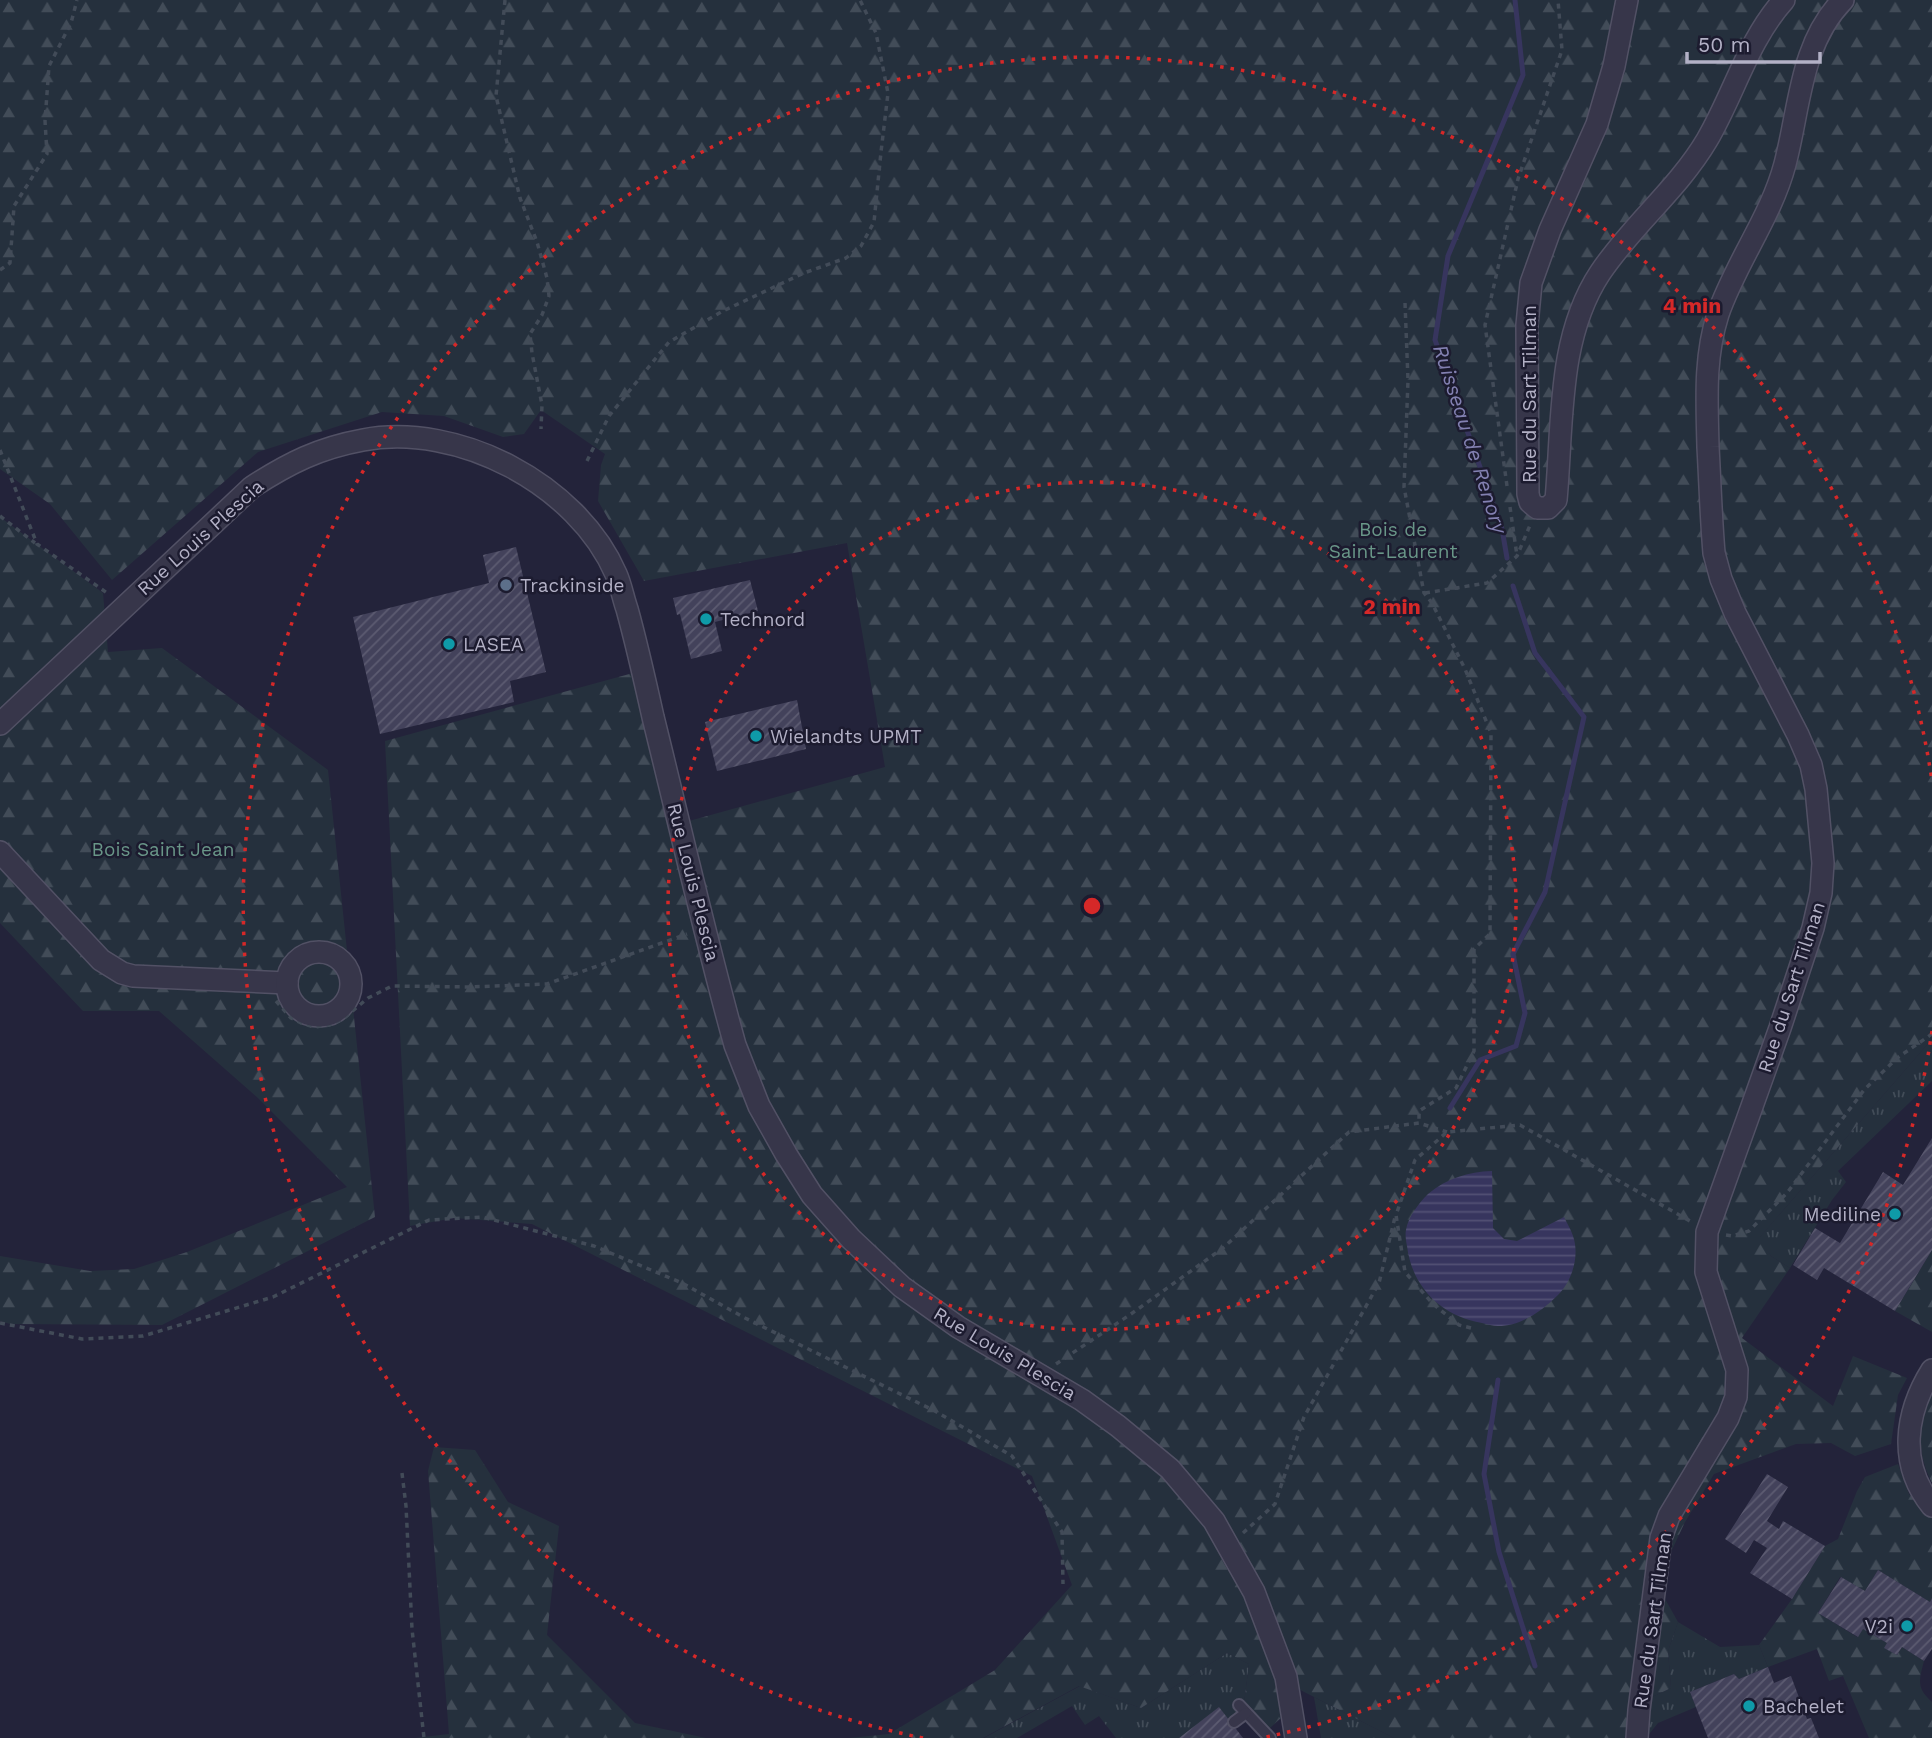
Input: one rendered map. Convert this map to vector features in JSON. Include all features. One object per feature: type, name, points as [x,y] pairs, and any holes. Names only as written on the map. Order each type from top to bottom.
[{"type":"street","name":"Rue du Sart Tilman","points":[[1627,0],[1614,66],[1597,124],[1550,230],[1531,283],[1527,325],[1528,494],[1530,502],[1537,508],[1548,508],[1556,500],[1567,362],[1574,330],[1586,298],[1601,272],[1700,151],[1756,39],[1784,0]]},
{"type":"street","name":"Rue du Sart Tilman","points":[[1637,1738],[1661,1538],[1669,1517],[1728,1418],[1736,1397],[1737,1370],[1706,1272],[1707,1232],[1813,928],[1821,893],[1823,863],[1811,765],[1735,613],[1714,553],[1707,368],[1719,313],[1768,211],[1785,164],[1812,47],[1821,28],[1843,0]]},
{"type":"street","name":"Rue Louis Plescia","points":[[0,724],[251,487],[285,465],[328,448],[365,439],[409,437],[451,443],[504,462],[541,484],[575,514],[599,543],[617,574],[636,641],[727,1016],[747,1078],[773,1133],[812,1195],[851,1239],[902,1287],[958,1327],[1048,1370],[1170,1469],[1214,1521],[1254,1592],[1286,1676],[1296,1738]]},
{"type":"street","points":[[0,852],[101,960],[122,973],[279,989]]},
{"type":"street","points":[[1932,1370],[1913,1408],[1908,1443],[1919,1485],[1932,1506]]},
{"type":"lane","points":[[1234,1722],[1242,1709],[1270,1738]]},
{"type":"path","points":[[0,270],[10,263],[14,206],[47,153],[45,121],[49,66],[71,23],[76,0]]},
{"type":"path","points":[[505,0],[496,96],[520,198],[537,242],[549,296],[542,315],[530,334],[542,405],[541,429]]},
{"type":"path","points":[[587,461],[609,416],[669,342],[723,311],[804,272],[846,258],[861,246],[874,222],[888,93],[876,33],[860,0]]},
{"type":"path","points":[[1405,303],[1408,380],[1404,487],[1424,593],[1432,603],[1465,669],[1491,733],[1490,934],[1474,949],[1474,1051],[1456,1088],[1419,1111],[1419,1124]]},
{"type":"path","points":[[0,450],[37,544]]},
{"type":"path","points":[[1424,593],[1487,583],[1517,556],[1537,508]]},
{"type":"path","points":[[0,516],[125,605]]},
{"type":"path","points":[[279,989],[290,1018],[314,1027],[322,1026],[343,1019],[368,998],[392,986],[548,984],[705,928]]},
{"type":"path","points":[[1048,1370],[1132,1314],[1223,1248],[1349,1132],[1419,1124],[1447,1132],[1520,1125],[1707,1232],[1732,1236],[1749,1231],[1787,1193],[1864,1090],[1897,1058],[1932,1034]]},
{"type":"path","points":[[1241,1535],[1275,1504],[1304,1417],[1379,1283],[1396,1215],[1415,1160],[1447,1132]]},
{"type":"path","points":[[1396,1215],[1405,1272],[1433,1304],[1459,1325],[1471,1328]]},
{"type":"path","points":[[0,1323],[82,1339],[143,1336],[273,1297],[429,1220],[482,1217],[594,1246],[682,1283],[745,1318],[934,1411],[1012,1456],[1062,1532],[1063,1584]]},
{"type":"path","points":[[1048,1370],[1066,1370]]},
{"type":"path","points":[[402,1473],[412,1629],[424,1738]]},
{"type":"green space","name":"Bois de Saint-Laurent","points":[[0,0],[1932,0],[1932,1039],[1760,1237],[1771,1256],[1790,1268],[1742,1338],[1833,1406],[1853,1356],[1907,1378],[1898,1395],[1891,1444],[1855,1456],[1831,1443],[1796,1444],[1714,1474],[1685,1522],[1664,1567],[1664,1597],[1678,1622],[1668,1651],[1671,1688],[1650,1698],[1644,1738],[1394,1738],[1277,1678],[1282,1717],[1269,1729],[1244,1703],[1249,1664],[1227,1653],[1141,1708],[1079,1686],[983,1738],[849,1738],[889,1734],[995,1670],[1072,1585],[1032,1476],[532,1224],[454,1218],[410,1226],[385,741],[633,673],[671,826],[885,767],[847,543],[644,581],[598,501],[601,465],[605,454],[541,410],[524,434],[503,437],[444,416],[382,412],[258,452],[112,580],[50,504],[0,469]]},
{"type":"green space","name":"Bois Saint Jean","points":[[0,517],[103,593],[108,652],[162,648],[328,770],[375,1217],[162,1325],[10,1324],[0,1321],[0,1256],[90,1271],[134,1269],[187,1252],[347,1187],[258,1098],[159,1011],[83,1011],[0,923]]},
{"type":"green space","points":[[1932,1039],[1932,1081],[1838,1171],[1846,1182],[1790,1268],[1771,1256],[1759,1238]]},
{"type":"green space","points":[[1932,1250],[1932,1332],[1895,1311]]},
{"type":"green space","points":[[1932,1390],[1932,1483],[1923,1459],[1921,1437],[1924,1414]]},
{"type":"green space","points":[[434,1447],[475,1450],[508,1502],[559,1526],[547,1635],[635,1723],[706,1738],[415,1738],[449,1734],[428,1471]]},
{"type":"green space","points":[[1898,1464],[1909,1494],[1932,1516],[1930,1602],[1878,1570],[1865,1591],[1840,1577],[1818,1613],[1857,1637],[1863,1629],[1887,1643],[1885,1648],[1897,1655],[1902,1647],[1924,1661],[1920,1683],[1923,1692],[1932,1702],[1932,1738],[1869,1738],[1843,1676],[1829,1681],[1817,1649],[1768,1667],[1759,1645],[1825,1546],[1838,1539],[1865,1477]]},
{"type":"green space","points":[[1678,1622],[1720,1647],[1759,1645],[1768,1667],[1739,1679],[1734,1674],[1690,1692],[1696,1707],[1658,1723],[1646,1738],[1650,1698],[1671,1688],[1668,1651]]},
{"type":"green space","points":[[1227,1653],[1249,1664],[1244,1703],[1240,1700],[1234,1705],[1238,1715],[1230,1721],[1179,1738],[1116,1738],[1099,1716],[1085,1725],[1072,1706],[1017,1738],[984,1738],[1080,1686],[1141,1708]]},
{"type":"green space","points":[[1314,1697],[1394,1738],[1321,1738]]},
{"type":"shaded area","points":[[1492,1171],[1493,1228],[1504,1239],[1517,1241],[1564,1217],[1573,1236],[1576,1252],[1571,1275],[1558,1295],[1531,1316],[1498,1326],[1454,1314],[1431,1297],[1415,1274],[1406,1236],[1407,1225],[1414,1210],[1435,1188],[1458,1177]]},
{"type":"building","name":"LASEA","points":[[516,547],[546,672],[510,681],[514,702],[380,734],[353,617],[489,583],[483,555]]},
{"type":"building","name":"Technord","points":[[750,580],[758,611],[715,622],[722,651],[691,659],[680,614],[677,615],[673,598]]},
{"type":"building","name":"Wielandts UPMT","points":[[797,700],[806,749],[717,771],[705,722]]},
{"type":"building","name":"Mediline","points":[[1932,1138],[1932,1250],[1895,1311],[1824,1268],[1817,1280],[1793,1265],[1815,1228],[1840,1243],[1883,1172],[1903,1185]]},
{"type":"building","points":[[1767,1474],[1788,1487],[1767,1521],[1779,1529],[1783,1521],[1825,1546],[1792,1599],[1750,1573],[1767,1548],[1754,1540],[1746,1553],[1725,1539]]},
{"type":"building","points":[[1878,1570],[1930,1602],[1932,1598],[1932,1649],[1924,1661],[1902,1647],[1897,1655],[1884,1648],[1887,1643],[1863,1629],[1858,1637],[1818,1613],[1841,1577],[1865,1591]]},
{"type":"building","name":"Bachelet","points":[[1768,1667],[1774,1683],[1791,1676],[1807,1719],[1811,1718],[1819,1738],[1708,1738],[1690,1692],[1734,1674],[1739,1679]]},
{"type":"building","points":[[1219,1707],[1243,1738],[1179,1738]]},
{"type":"waterway","name":"Ruisseau de Renory","points":[[1507,558],[1502,529],[1435,340],[1448,256],[1523,75],[1515,0]]},
{"type":"waterway","name":"Ruisseau de Renory","points":[[1450,1108],[1480,1060],[1516,1046],[1525,1013],[1513,954],[1545,892],[1584,717],[1535,653],[1513,586]]},
{"type":"waterway","name":"Ruisseau de Renory","points":[[1498,1380],[1484,1474],[1499,1552],[1535,1666]]},
{"type":"place","name":"Trackinside","points":[[506,585]]},
{"type":"place","name":"Technord","points":[[706,619]]},
{"type":"place","name":"LASEA","points":[[449,644]]},
{"type":"place","name":"Wielandts UPMT","points":[[756,736]]},
{"type":"place","name":"Mediline","points":[[1895,1214]]},
{"type":"place","name":"V2i","points":[[1907,1626]]},
{"type":"place","name":"Bachelet","points":[[1749,1706]]}]
